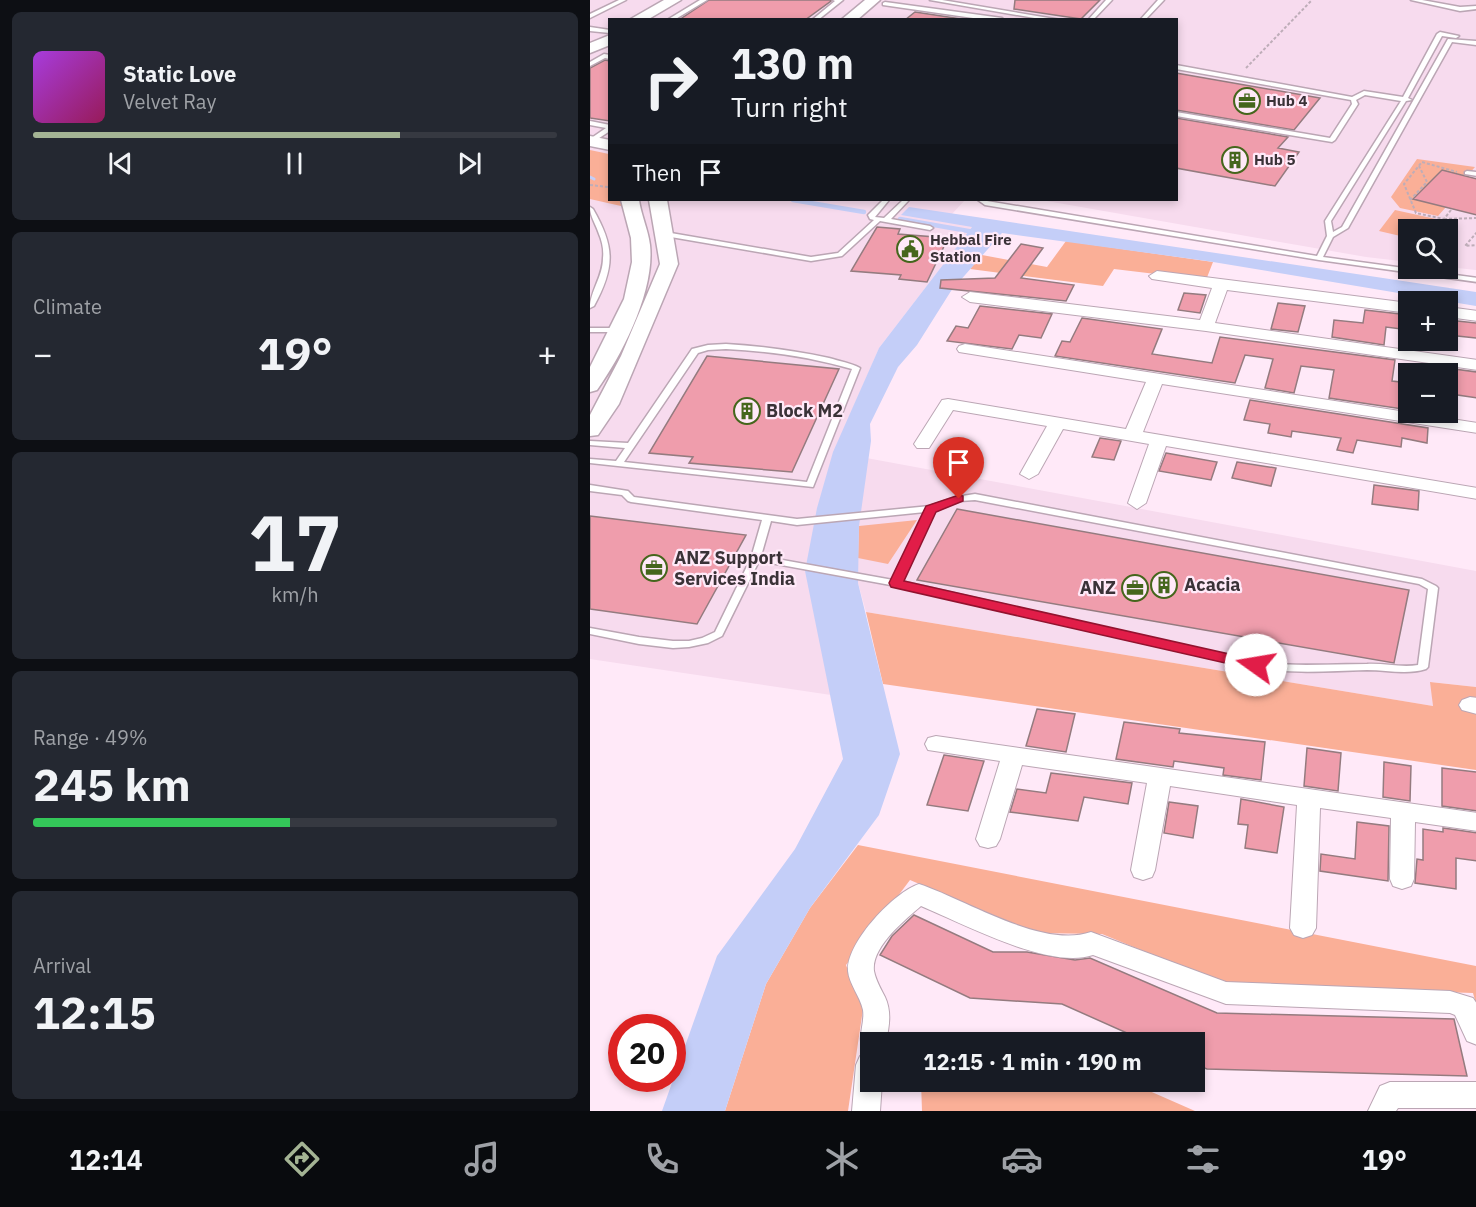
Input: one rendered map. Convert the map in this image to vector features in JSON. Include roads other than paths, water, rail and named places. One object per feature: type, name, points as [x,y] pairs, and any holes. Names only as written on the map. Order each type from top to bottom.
[{"type":"street","points":[[640,18],[674,0]]},
{"type":"street","points":[[650,18],[682,0]]},
{"type":"street","points":[[852,18],[883,1]]},
{"type":"street","points":[[868,18],[883,1]]},
{"type":"street","points":[[590,141],[608,145]]},
{"type":"street","points":[[590,386],[619,330],[637,286],[641,266],[641,243],[630,201]]},
{"type":"street","points":[[590,430],[608,404],[631,356],[669,264],[658,201]]},
{"type":"street","points":[[1157,276],[1398,307]]},
{"type":"street","points":[[1206,326],[1221,285]]},
{"type":"street","points":[[970,297],[1206,326],[1476,365]]},
{"type":"street","points":[[1458,313],[1476,316]]},
{"type":"street","points":[[965,350],[1476,428]]},
{"type":"street","points":[[1132,436],[1156,378]]},
{"type":"street","points":[[923,444],[948,404],[1476,495]]},
{"type":"street","points":[[1029,474],[1058,423]]},
{"type":"street","points":[[1137,503],[1159,441]]},
{"type":"street","points":[[936,744],[1476,822]]},
{"type":"street","points":[[988,839],[1013,755]]},
{"type":"street","points":[[1143,870],[1160,776]]},
{"type":"street","points":[[1302,928],[1309,798]]},
{"type":"street","points":[[1402,879],[1403,812]]},
{"type":"street","points":[[874,1032],[876,1010],[861,970],[861,960],[865,950],[910,900],[919,894],[1040,944],[1085,947],[1091,944],[1226,993],[1451,1002],[1464,1006],[1476,1033]]},
{"type":"street","points":[[866,1111],[868,1092]]},
{"type":"street","points":[[1382,1111],[1390,1095],[1476,1095]]},
{"type":"lane","points":[[590,16],[623,0]]},
{"type":"lane","points":[[673,18],[704,0]]},
{"type":"lane","points":[[817,18],[840,0],[836,0]]},
{"type":"lane","points":[[933,0],[1047,18]]},
{"type":"lane","points":[[1092,18],[1109,0]]},
{"type":"lane","points":[[1144,18],[1160,0]]},
{"type":"lane","points":[[1414,0],[1460,9],[1476,7]]},
{"type":"lane","points":[[883,1],[989,18]]},
{"type":"lane","points":[[590,29],[603,46],[590,64]]},
{"type":"lane","points":[[1319,258],[1330,236],[1328,221],[1405,99],[1440,34],[1476,41]]},
{"type":"lane","points":[[1330,236],[1345,228],[1418,102],[1450,40],[1476,41]]},
{"type":"lane","points":[[1178,68],[1353,99],[1364,93],[1418,102]]},
{"type":"lane","points":[[1178,114],[1332,140],[1355,104],[1353,99]]},
{"type":"lane","points":[[590,123],[608,128]]},
{"type":"lane","points":[[590,141],[608,129]]},
{"type":"lane","points":[[1467,173],[1476,174]]},
{"type":"lane","points":[[885,201],[871,215],[883,220],[930,228]]},
{"type":"lane","points":[[665,234],[811,259],[840,255],[905,201]]},
{"type":"lane","points":[[983,201],[1319,258],[1476,280]]},
{"type":"lane","points":[[590,209],[605,239],[608,256],[602,285],[590,306]]},
{"type":"lane","points":[[590,330],[619,330]]},
{"type":"lane","points":[[590,461],[809,485],[856,368],[837,362],[722,345],[701,348],[695,351],[619,464]]},
{"type":"lane","points":[[590,443],[630,446]]},
{"type":"lane","points":[[590,488],[625,494],[631,499],[805,522],[931,509],[959,499],[975,497],[1428,583],[1433,588],[1423,667],[1418,670],[1272,668],[896,583],[756,558]]},
{"type":"lane","points":[[896,583],[931,509]]},
{"type":"lane","points":[[590,631],[682,645],[709,640],[719,634],[756,558],[767,518]]},
{"type":"water","points":[[909,207],[1476,292],[1476,306],[1458,303],[1458,291],[1398,291],[1398,293],[1207,261],[1002,233],[951,291],[917,345],[898,367],[870,424],[871,441],[859,526],[858,583],[900,754],[879,815],[810,908],[766,984],[725,1111],[662,1111],[669,1092],[686,1092],[686,1043],[717,956],[795,849],[843,759],[805,571],[817,508],[833,452],[879,348],[972,227],[901,215]]},
{"type":"waterway","points":[[590,177],[594,179]]},
{"type":"waterway","points":[[799,201],[864,212]]},
{"type":"waterway","points":[[900,219],[974,232]]},
{"type":"place","name":"Hub 4","points":[[1247,101]]},
{"type":"place","name":"Hub 5","points":[[1235,160]]},
{"type":"place","name":"Hebbal Fire Station","points":[[910,249]]},
{"type":"place","name":"Block M2","points":[[747,411]]},
{"type":"place","name":"ANZ Support Services India","points":[[654,568]]},
{"type":"place","name":"Acacia","points":[[1164,585]]},
{"type":"place","name":"ANZ","points":[[1135,588]]}]
